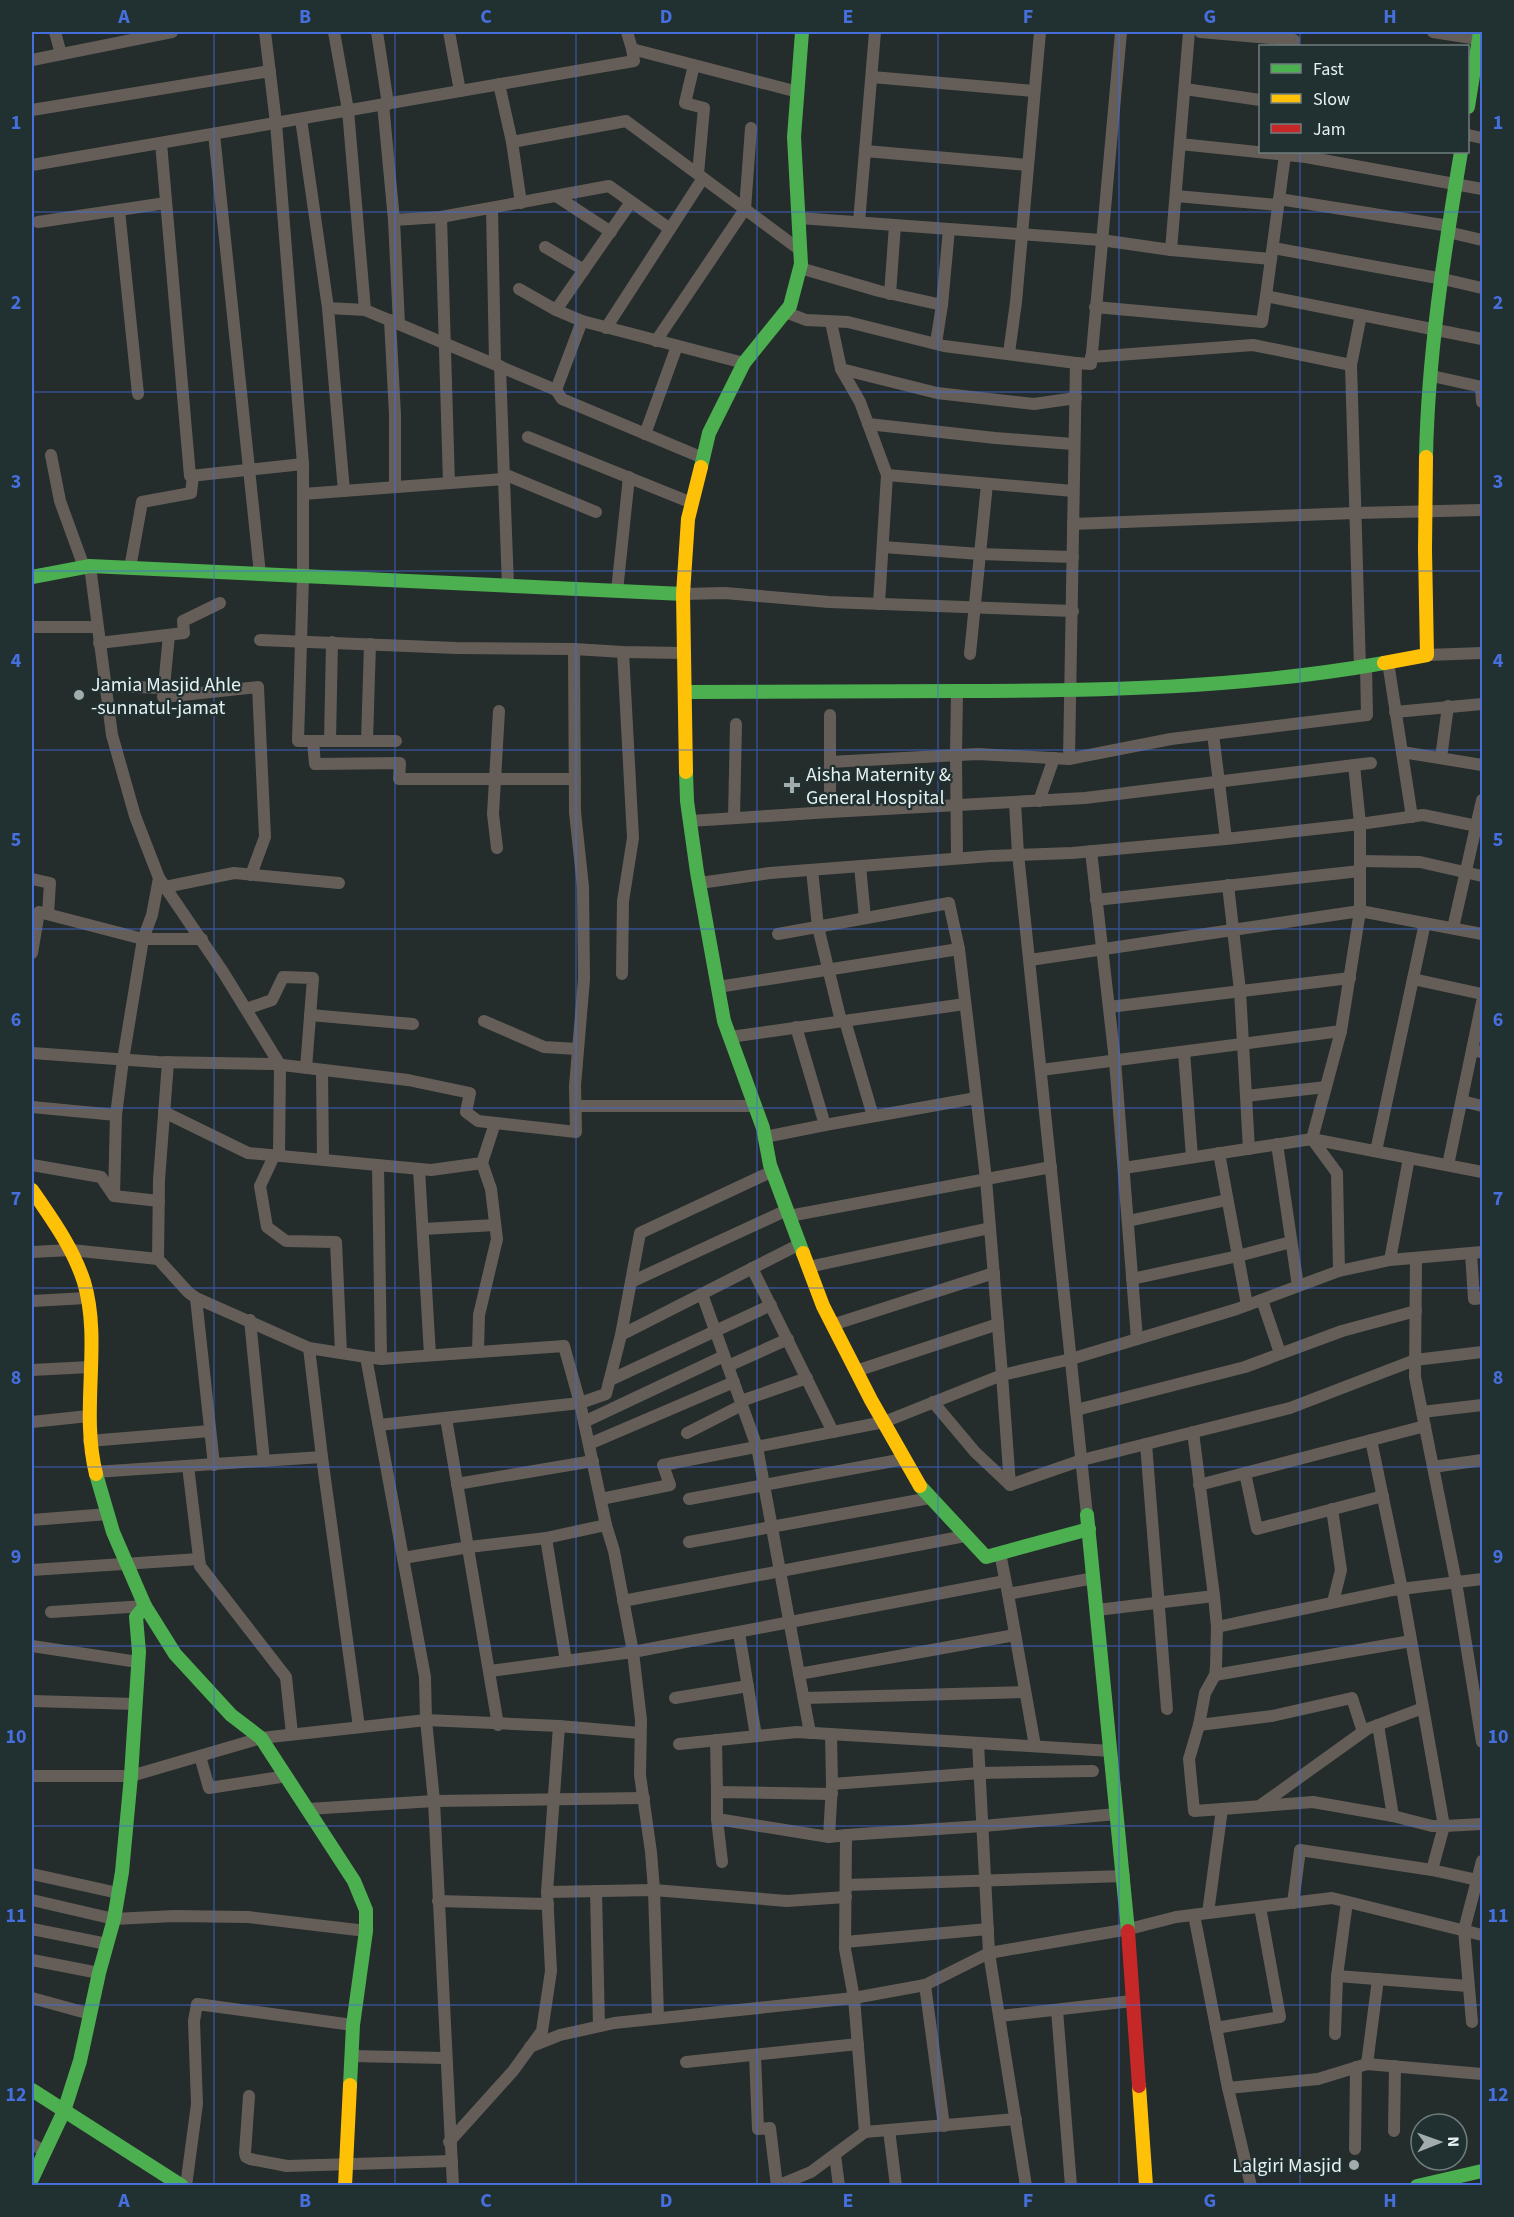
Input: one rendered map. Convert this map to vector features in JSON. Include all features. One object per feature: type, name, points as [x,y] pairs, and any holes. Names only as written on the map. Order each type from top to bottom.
[{"type":"street","points":[[55,32],[61,54]]},
{"type":"street","points":[[104,32],[108,45]]},
{"type":"street","points":[[32,60],[172,32]]},
{"type":"street","points":[[265,32],[276,123],[303,464],[303,576],[298,741],[396,741]]},
{"type":"street","points":[[334,32],[348,111],[365,310]]},
{"type":"street","points":[[376,32],[385,104],[394,220],[395,487]]},
{"type":"street","points":[[449,32],[460,91]]},
{"type":"street","points":[[32,165],[634,61],[627,32]]},
{"type":"street","points":[[802,32],[794,137],[800,268],[790,306],[744,363],[709,433],[688,519],[683,594],[687,801],[724,1021],[765,1137],[772,1171],[823,1306],[922,1490],[986,1557],[1088,1522]]},
{"type":"street","points":[[859,222],[875,32]]},
{"type":"street","points":[[1009,353],[1040,32]]},
{"type":"street","points":[[785,312],[806,320],[848,322],[936,344],[1091,364],[1121,32]]},
{"type":"street","points":[[1171,249],[1189,32]]},
{"type":"street","points":[[1200,32],[1294,40],[1293,45]]},
{"type":"street","points":[[1434,32],[1479,35],[1469,86]]},
{"type":"street","points":[[632,49],[798,92]]},
{"type":"street","points":[[606,328],[670,229],[701,176],[704,108],[685,103],[694,65]]},
{"type":"street","points":[[32,110],[270,71]]},
{"type":"street","points":[[872,77],[1034,91]]},
{"type":"street","points":[[499,84],[512,142],[521,203]]},
{"type":"street","points":[[1185,89],[1259,100]]},
{"type":"street","points":[[301,119],[328,308],[344,491]]},
{"type":"street","points":[[512,142],[626,121],[800,250]]},
{"type":"street","points":[[656,341],[745,209],[751,128]]},
{"type":"street","points":[[214,134],[260,574]]},
{"type":"street","points":[[161,143],[190,476],[303,464]]},
{"type":"street","points":[[1180,144],[1259,152]]},
{"type":"street","points":[[865,151],[1028,165]]},
{"type":"street","points":[[1266,153],[1482,189]]},
{"type":"street","points":[[1427,655],[1427,406],[1438,330],[1448,229],[1461,153]]},
{"type":"street","points":[[1095,307],[1262,322],[1285,155]]},
{"type":"street","points":[[394,220],[441,217],[609,186],[670,229]]},
{"type":"street","points":[[555,196],[610,231]]},
{"type":"street","points":[[1176,196],[1279,202],[1448,229],[1482,240]]},
{"type":"street","points":[[556,310],[631,202]]},
{"type":"street","points":[[38,222],[166,203]]},
{"type":"street","points":[[492,208],[508,586]]},
{"type":"street","points":[[119,210],[138,394]]},
{"type":"street","points":[[441,217],[449,483]]},
{"type":"street","points":[[799,218],[1101,240],[1171,249],[1272,253],[1443,279],[1482,288]]},
{"type":"street","points":[[891,294],[895,225]]},
{"type":"street","points":[[936,344],[949,229]]},
{"type":"street","points":[[545,247],[584,270]]},
{"type":"street","points":[[800,268],[891,294],[942,305]]},
{"type":"street","points":[[519,289],[556,310],[582,321],[744,363]]},
{"type":"street","points":[[1266,296],[1482,339]]},
{"type":"street","points":[[328,308],[365,310],[497,364],[556,390],[562,399],[703,458]]},
{"type":"street","points":[[830,762],[978,754],[1069,759],[1172,740],[1367,715],[1355,513],[1351,365],[1361,315]]},
{"type":"street","points":[[556,390],[582,321]]},
{"type":"street","points":[[831,322],[841,369],[860,402],[887,475],[879,603]]},
{"type":"street","points":[[1091,357],[1253,345],[1351,365]]},
{"type":"street","points":[[645,434],[676,346]]},
{"type":"street","points":[[1069,759],[1073,611],[1073,444],[1077,363]]},
{"type":"street","points":[[841,369],[937,393],[1034,404],[1076,398]]},
{"type":"street","points":[[1431,376],[1482,387],[1482,402]]},
{"type":"street","points":[[868,424],[1073,444]]},
{"type":"street","points":[[528,437],[692,503]]},
{"type":"street","points":[[51,455],[60,501],[87,566],[112,735],[135,816],[162,882],[202,939],[280,1065],[277,1156],[260,1186],[267,1227],[286,1241],[336,1242],[341,1353]]},
{"type":"street","points":[[887,475],[1073,491]]},
{"type":"street","points":[[130,568],[142,502],[191,493],[193,476]]},
{"type":"street","points":[[303,494],[449,483],[504,476],[596,512]]},
{"type":"street","points":[[618,591],[628,477]]},
{"type":"street","points":[[970,654],[987,484]]},
{"type":"street","points":[[1073,524],[1482,510]]},
{"type":"street","points":[[883,547],[980,554],[1073,557]]},
{"type":"street","points":[[32,577],[87,566],[683,594],[725,593],[879,603],[1073,611]]},
{"type":"street","points":[[99,643],[184,633],[183,621],[220,603]]},
{"type":"street","points":[[32,627],[97,627]]},
{"type":"street","points":[[169,635],[163,697],[258,687],[265,837],[251,875]]},
{"type":"street","points":[[260,640],[456,648],[683,653]]},
{"type":"street","points":[[330,741],[332,642]]},
{"type":"street","points":[[367,741],[370,644]]},
{"type":"street","points":[[32,1053],[123,1060],[280,1065],[408,1080],[470,1093],[466,1112],[478,1121],[576,1132],[578,1049],[584,979],[583,887],[574,812],[574,649]]},
{"type":"street","points":[[622,974],[623,901],[633,838],[623,652]]},
{"type":"street","points":[[686,692],[1070,691],[1180,687],[1329,674],[1427,655],[1482,653]]},
{"type":"street","points":[[1388,662],[1412,817]]},
{"type":"street","points":[[105,686],[164,688]]},
{"type":"street","points":[[957,691],[957,858]]},
{"type":"street","points":[[1395,712],[1482,704]]},
{"type":"street","points":[[1441,758],[1448,706]]},
{"type":"street","points":[[497,848],[493,814],[499,711]]},
{"type":"street","points":[[830,715],[830,812]]},
{"type":"street","points":[[734,818],[736,724]]},
{"type":"street","points":[[1213,734],[1226,839]]},
{"type":"street","points":[[313,741],[315,764],[400,763],[399,778],[575,779]]},
{"type":"street","points":[[1402,752],[1482,765]]},
{"type":"street","points":[[1039,801],[1054,758]]},
{"type":"street","points":[[690,821],[1085,798],[1371,763]]},
{"type":"street","points":[[1312,1139],[1341,1031],[1360,911],[1360,825],[1354,765]]},
{"type":"street","points":[[1454,928],[1465,872],[1480,826],[1482,800]]},
{"type":"street","points":[[1015,803],[1018,854],[1124,1876],[1146,2186]]},
{"type":"street","points":[[700,883],[770,873],[957,858],[1091,851],[1226,839],[1360,825],[1423,815],[1480,826]]},
{"type":"street","points":[[1091,851],[1116,1061],[1137,1339]]},
{"type":"street","points":[[1096,900],[1228,885],[1360,866],[1420,862],[1482,876]]},
{"type":"street","points":[[860,866],[865,918]]},
{"type":"street","points":[[812,870],[818,927],[827,970],[873,1116]]},
{"type":"street","points":[[162,882],[234,873],[339,883]]},
{"type":"street","points":[[32,879],[50,883],[48,914]]},
{"type":"street","points":[[114,1196],[116,1115],[123,1060],[143,939],[162,882]]},
{"type":"street","points":[[1228,885],[1240,991],[1249,1149]]},
{"type":"street","points":[[778,934],[949,903],[959,949],[986,1179],[1010,1485]]},
{"type":"street","points":[[1030,960],[1360,911],[1482,934]]},
{"type":"street","points":[[32,953],[39,912],[143,939],[202,939]]},
{"type":"street","points":[[1376,1151],[1425,923]]},
{"type":"street","points":[[718,987],[959,949]]},
{"type":"street","points":[[246,1009],[273,1000],[283,977],[313,978],[306,1068]]},
{"type":"street","points":[[1109,1007],[1350,978]]},
{"type":"street","points":[[1413,979],[1482,994]]},
{"type":"street","points":[[1448,1165],[1462,1101],[1477,1051],[1482,1002]]},
{"type":"street","points":[[730,1036],[965,1004]]},
{"type":"street","points":[[310,1015],[413,1024]]},
{"type":"street","points":[[484,1021],[544,1047],[578,1049]]},
{"type":"street","points":[[796,1027],[825,1125]]},
{"type":"street","points":[[1041,1070],[1341,1031]]},
{"type":"street","points":[[1184,1052],[1192,1158]]},
{"type":"street","points":[[158,1259],[159,1201],[168,1062]]},
{"type":"street","points":[[322,1070],[323,1160]]},
{"type":"street","points":[[1246,1096],[1326,1087]]},
{"type":"street","points":[[765,1137],[976,1098]]},
{"type":"street","points":[[1462,1101],[1482,1106]]},
{"type":"street","points":[[576,1106],[755,1106]]},
{"type":"street","points":[[32,1107],[116,1115]]},
{"type":"street","points":[[164,1112],[248,1153],[431,1170],[482,1163]]},
{"type":"street","points":[[478,1352],[479,1315],[497,1239],[491,1189],[482,1163],[495,1123]]},
{"type":"street","points":[[1312,1139],[1337,1173],[1339,1271]]},
{"type":"street","points":[[1124,1168],[1312,1139],[1482,1172]]},
{"type":"street","points":[[1277,1144],[1298,1286]]},
{"type":"street","points":[[1219,1153],[1247,1305]]},
{"type":"street","points":[[1390,1260],[1409,1158]]},
{"type":"street","points":[[32,1165],[101,1177],[114,1196],[159,1201]]},
{"type":"street","points":[[378,1165],[381,1359]]},
{"type":"street","points":[[631,1282],[788,1213],[1051,1167]]},
{"type":"street","points":[[419,1169],[430,1355]]},
{"type":"street","points":[[379,1425],[580,1403],[606,1394],[621,1335],[640,1233],[772,1171]]},
{"type":"street","points":[[34,1196],[71,1250],[84,1283],[91,1330],[89,1441],[95,1472],[113,1532],[144,1606],[175,1654],[231,1714],[261,1738],[354,1881],[366,1910],[366,1931],[353,2025],[345,2186]]},
{"type":"street","points":[[1128,1221],[1227,1200]]},
{"type":"street","points":[[423,1229],[495,1225]]},
{"type":"street","points":[[808,1267],[990,1228]]},
{"type":"street","points":[[1132,1279],[1292,1242]]},
{"type":"street","points":[[621,1335],[800,1244]]},
{"type":"street","points":[[32,1252],[71,1250],[158,1259],[196,1298],[309,1348],[381,1359],[564,1346],[580,1403],[600,1499],[614,1551],[633,1652],[640,1733],[640,1775],[654,1890],[658,2017]]},
{"type":"street","points":[[600,1499],[670,1485],[663,1465],[884,1422],[1002,1375],[1071,1359],[1137,1339],[1262,1300],[1339,1271],[1390,1260],[1477,1253],[1474,1299],[1482,1298]]},
{"type":"street","points":[[1416,1258],[1415,1377],[1456,1582],[1482,1742]]},
{"type":"street","points":[[753,1268],[833,1432]]},
{"type":"street","points":[[832,1325],[994,1273]]},
{"type":"street","points":[[702,1294],[757,1447],[810,1733]]},
{"type":"street","points":[[32,1301],[86,1298]]},
{"type":"street","points":[[196,1298],[214,1465]]},
{"type":"street","points":[[1262,1300],[1280,1353]]},
{"type":"street","points":[[610,1380],[771,1305]]},
{"type":"street","points":[[1076,1410],[1245,1367],[1342,1331],[1416,1311]]},
{"type":"street","points":[[250,1320],[264,1461]]},
{"type":"street","points":[[856,1371],[998,1324]]},
{"type":"street","points":[[584,1422],[726,1361],[788,1340]]},
{"type":"street","points":[[309,1348],[359,1727]]},
{"type":"street","points":[[1010,1485],[1082,1460],[1290,1408],[1415,1360],[1482,1352]]},
{"type":"street","points":[[366,1357],[425,1677],[426,1720],[434,1800],[449,2142],[453,2161],[453,2186]]},
{"type":"street","points":[[32,1370],[90,1367]]},
{"type":"street","points":[[687,1433],[742,1403],[807,1378]]},
{"type":"street","points":[[589,1444],[734,1382]]},
{"type":"street","points":[[933,1402],[975,1452],[1010,1485]]},
{"type":"street","points":[[1422,1412],[1482,1404]]},
{"type":"street","points":[[32,1422],[88,1416]]},
{"type":"street","points":[[446,1418],[498,1725]]},
{"type":"street","points":[[1199,1485],[1425,1425]]},
{"type":"street","points":[[89,1441],[210,1431]]},
{"type":"street","points":[[1193,1432],[1217,1627],[1215,1675],[1205,1693],[1189,1759],[1194,1811],[1313,1802],[1393,1816],[1432,1826],[1482,1824]]},
{"type":"street","points":[[1371,1440],[1402,1589],[1444,1826],[1432,1870]]},
{"type":"street","points":[[1146,1444],[1167,1709]]},
{"type":"street","points":[[95,1472],[322,1457]]},
{"type":"street","points":[[689,1499],[904,1459]]},
{"type":"street","points":[[1433,1467],[1482,1460]]},
{"type":"street","points":[[457,1484],[593,1461]]},
{"type":"street","points":[[189,1466],[200,1566],[286,1677],[292,1734]]},
{"type":"street","points":[[1245,1473],[1257,1529],[1383,1496]]},
{"type":"street","points":[[689,1542],[930,1498]]},
{"type":"street","points":[[1332,1509],[1341,1570],[1333,1602]]},
{"type":"street","points":[[32,1520],[108,1514]]},
{"type":"street","points":[[403,1558],[546,1538],[606,1525]]},
{"type":"street","points":[[623,1601],[965,1536]]},
{"type":"street","points":[[546,1538],[566,1661]]},
{"type":"street","points":[[1000,1553],[1035,1746]]},
{"type":"street","points":[[32,1570],[199,1559]]},
{"type":"street","points":[[490,1671],[633,1652],[1007,1587],[1094,1578]]},
{"type":"street","points":[[1217,1627],[1402,1589],[1482,1579]]},
{"type":"street","points":[[1097,1610],[1214,1596]]},
{"type":"street","points":[[51,1612],[144,1606]]},
{"type":"street","points":[[32,2179],[64,2111],[80,2061],[99,1973],[114,1919],[131,1776],[138,1662],[136,1617],[144,1606]]},
{"type":"street","points":[[739,1633],[756,1736]]},
{"type":"street","points":[[800,1674],[1015,1635]]},
{"type":"street","points":[[1215,1675],[1411,1641]]},
{"type":"street","points":[[32,1646],[138,1662]]},
{"type":"street","points":[[675,1698],[748,1686]]},
{"type":"street","points":[[804,1698],[1025,1692]]},
{"type":"street","points":[[1199,1725],[1272,1716],[1352,1698],[1362,1732]]},
{"type":"street","points":[[32,1701],[136,1704]]},
{"type":"street","points":[[1260,1806],[1362,1732],[1423,1708]]},
{"type":"street","points":[[32,1776],[131,1776],[261,1738],[426,1720],[559,1726],[640,1733]]},
{"type":"street","points":[[1378,1725],[1393,1816]]},
{"type":"street","points":[[449,2142],[513,2071],[542,2031],[551,1971],[548,1898],[559,1726]]},
{"type":"street","points":[[679,1744],[798,1732],[1111,1751]]},
{"type":"street","points":[[829,1837],[832,1789],[831,1734]]},
{"type":"street","points":[[716,1740],[717,1819],[722,1862]]},
{"type":"street","points":[[978,1743],[989,1953],[1026,2186]]},
{"type":"street","points":[[200,1756],[209,1788],[287,1776]]},
{"type":"street","points":[[717,1792],[832,1789],[980,1773],[1093,1771]]},
{"type":"street","points":[[308,1809],[434,1800],[644,1798]]},
{"type":"street","points":[[1208,1913],[1222,1809]]},
{"type":"street","points":[[717,1819],[829,1837],[1117,1814]]},
{"type":"street","points":[[846,1835],[845,1942],[854,1998],[865,2132]]},
{"type":"street","points":[[1293,1903],[1300,1850],[1432,1870],[1480,1880]]},
{"type":"street","points":[[1472,2022],[1464,1930],[1480,1880],[1482,1861]]},
{"type":"street","points":[[32,1874],[118,1893]]},
{"type":"street","points":[[438,1901],[548,1898],[596,1891],[654,1890],[787,1901],[846,1891],[985,1880],[1124,1876]]},
{"type":"street","points":[[596,1891],[599,2026]]},
{"type":"street","points":[[530,2047],[560,2035],[599,2026],[658,2017],[854,1998],[925,1985],[989,1953],[1129,1929],[1176,1917],[1332,1898],[1482,1935]]},
{"type":"street","points":[[32,1900],[114,1919],[174,1916],[248,1917],[366,1931]]},
{"type":"street","points":[[1335,2034],[1337,1977],[1347,1902]]},
{"type":"street","points":[[1216,2028],[1280,2018],[1260,1907]]},
{"type":"street","points":[[1194,1915],[1227,2088],[1251,2186]]},
{"type":"street","points":[[32,1929],[107,1944]]},
{"type":"street","points":[[845,1942],[987,1929]]},
{"type":"street","points":[[32,1960],[99,1973]]},
{"type":"street","points":[[1337,1977],[1468,1986]]},
{"type":"street","points":[[1355,2149],[1362,2065],[1378,1979]]},
{"type":"street","points":[[925,1985],[944,2126]]},
{"type":"street","points":[[32,1998],[90,2014]]},
{"type":"street","points":[[1000,2016],[1132,2001]]},
{"type":"street","points":[[32,2090],[184,2186],[197,2104],[194,2021],[197,2004],[353,2025]]},
{"type":"street","points":[[1056,2010],[1071,2186]]},
{"type":"street","points":[[686,2062],[858,2044]]},
{"type":"street","points":[[755,2055],[758,2129],[770,2128],[777,2186],[811,2172],[865,2132],[1016,2119]]},
{"type":"street","points":[[352,2056],[445,2058]]},
{"type":"street","points":[[1227,2088],[1318,2079],[1362,2065],[1482,2074]]},
{"type":"street","points":[[1394,2132],[1395,2066]]},
{"type":"street","points":[[249,2096],[246,2157],[287,2166],[453,2161]]},
{"type":"street","points":[[889,2130],[896,2186]]},
{"type":"street","points":[[32,2144],[45,2152]]},
{"type":"street","points":[[834,2155],[839,2186]]},
{"type":"street","points":[[1417,2186],[1482,2171]]},
{"type":"traffic: fast","points":[[701,467],[709,433],[744,363],[790,306],[801,264],[794,137],[802,32]]},
{"type":"traffic: fast","points":[[1469,101],[1480,32]]},
{"type":"traffic: fast","points":[[1426,457],[1433,342],[1461,153]]},
{"type":"traffic: fast","points":[[32,577],[90,566],[683,594]]},
{"type":"traffic: fast","points":[[686,692],[1119,689],[1278,678],[1384,663]]},
{"type":"traffic: fast","points":[[686,772],[687,801],[697,872],[724,1021],[763,1128],[770,1165],[803,1253]]},
{"type":"traffic: fast","points":[[96,1474],[113,1532],[145,1606],[175,1654],[231,1715],[261,1738],[354,1881],[366,1910],[366,1931],[353,2025],[350,2085]]},
{"type":"traffic: fast","points":[[920,1486],[986,1557],[1089,1529]]},
{"type":"traffic: fast","points":[[1087,1515],[1128,1931]]},
{"type":"traffic: fast","points":[[32,2179],[64,2111],[80,2061],[99,1973],[114,1919],[122,1872],[131,1776],[139,1652],[136,1617],[145,1606]]},
{"type":"traffic: fast","points":[[32,2090],[182,2186]]},
{"type":"traffic: fast","points":[[1417,2186],[1482,2171]]},
{"type":"traffic: slow","points":[[1384,663],[1427,655],[1426,457]]},
{"type":"traffic: slow","points":[[686,772],[683,594],[688,519],[701,467]]},
{"type":"traffic: slow","points":[[32,1190],[68,1246],[84,1282],[91,1328],[90,1425],[96,1474]]},
{"type":"traffic: slow","points":[[803,1253],[823,1306],[871,1400],[920,1486]]},
{"type":"traffic: slow","points":[[345,2186],[350,2085]]},
{"type":"traffic: slow","points":[[1139,2086],[1146,2186]]},
{"type":"traffic: jam","points":[[1128,1931],[1139,2086]]},
{"type":"place","name":"Jamia Masjid Ahle -sunnatul-jamat","points":[[79,695]]},
{"type":"place","name":"Aisha Maternity & General Hospital","points":[[792,785]]},
{"type":"place","name":"Lalgiri Masjid","points":[[1354,2165]]}]
